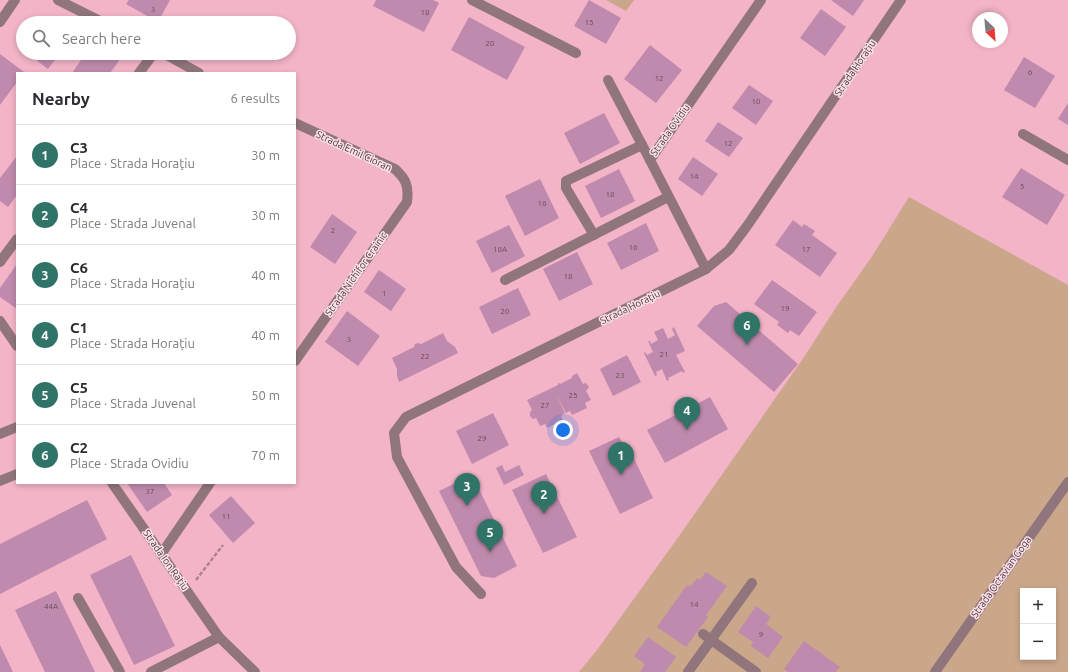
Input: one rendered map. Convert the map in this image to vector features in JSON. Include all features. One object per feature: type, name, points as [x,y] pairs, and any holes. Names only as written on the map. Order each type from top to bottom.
[{"type":"street","points":[[0,22],[16,0]]},
{"type":"street","points":[[58,0],[90,16]]},
{"type":"street","points":[[472,0],[576,53]]},
{"type":"street","name":"Strada Ovidiu","points":[[706,269],[650,160],[761,0]]},
{"type":"street","name":"Strada Horațiu","points":[[482,594],[456,567],[397,457],[394,433],[406,417],[706,269],[729,250],[747,226],[901,0]]},
{"type":"street","points":[[140,72],[149,60]]},
{"type":"street","points":[[176,60],[197,72]]},
{"type":"street","points":[[608,80],[650,160]]},
{"type":"street","name":"Strada Emil Cioran","points":[[296,123],[395,168],[403,176],[407,186]]},
{"type":"street","points":[[1023,134],[1068,160]]},
{"type":"street","points":[[594,235],[566,188],[566,181],[642,145]]},
{"type":"street","name":"Strada Nichifor Crainic","points":[[296,360],[407,202],[407,186]]},
{"type":"street","points":[[505,280],[668,197]]},
{"type":"street","points":[[0,262],[16,240]]},
{"type":"street","points":[[0,321],[16,345]]},
{"type":"street","points":[[0,434],[16,427]]},
{"type":"street","points":[[0,481],[16,474]]},
{"type":"street","name":"Strada Octavian Goga","points":[[934,672],[1068,482]]},
{"type":"street","name":"Strada Ion Rațiu","points":[[113,484],[219,637],[255,672]]},
{"type":"street","points":[[162,553],[209,484]]},
{"type":"street","points":[[688,672],[707,637],[746,590]]},
{"type":"street","points":[[78,598],[120,672]]},
{"type":"street","points":[[151,672],[219,637]]},
{"type":"street","points":[[707,637],[740,654],[752,671]]},
{"type":"path","points":[[188,591],[223,545]]},
{"type":"shaded area","points":[[606,0],[634,0],[626,11]]},
{"type":"shaded area","points":[[909,197],[1068,285],[1068,672],[579,672],[597,650],[677,539],[802,360],[837,306],[871,258]]},
{"type":"building","points":[[129,0],[170,0],[161,16],[147,16],[126,4]]},
{"type":"building","points":[[376,0],[433,0],[439,3],[424,32],[373,6]]},
{"type":"building","points":[[589,0],[621,18],[606,44],[574,26]]},
{"type":"building","points":[[831,0],[864,0],[853,16]]},
{"type":"building","points":[[821,9],[846,27],[825,56],[800,38]]},
{"type":"building","points":[[469,17],[525,47],[507,80],[451,50]]},
{"type":"building","points":[[650,45],[682,70],[656,103],[624,79]]},
{"type":"building","points":[[0,54],[24,72],[16,72],[16,83],[0,105]]},
{"type":"building","points":[[1024,57],[1055,76],[1035,108],[1004,90]]},
{"type":"building","points":[[36,60],[55,60],[48,69]]},
{"type":"building","points":[[81,60],[119,61],[111,72],[73,72]]},
{"type":"building","points":[[749,85],[773,101],[756,125],[732,108]]},
{"type":"building","points":[[1068,103],[1068,125],[1058,119]]},
{"type":"building","points":[[604,113],[620,143],[580,164],[564,133]]},
{"type":"building","points":[[718,122],[743,138],[729,157],[705,141]]},
{"type":"building","points":[[16,157],[16,196],[8,207],[0,201],[0,178]]},
{"type":"building","points":[[693,157],[718,174],[702,196],[678,179]]},
{"type":"building","points":[[1021,168],[1065,195],[1047,225],[1002,197]]},
{"type":"building","points":[[619,169],[635,201],[601,218],[585,186]]},
{"type":"building","points":[[540,179],[559,218],[525,236],[505,196]]},
{"type":"building","points":[[332,214],[357,232],[335,264],[310,247]]},
{"type":"building","points":[[793,220],[802,227],[804,224],[815,231],[812,235],[837,253],[820,277],[775,245]]},
{"type":"building","points":[[646,223],[659,251],[621,270],[607,243]]},
{"type":"building","points":[[509,225],[525,256],[492,273],[476,241]]},
{"type":"building","points":[[577,252],[593,284],[559,301],[543,269]]},
{"type":"building","points":[[16,265],[16,308],[0,297],[0,288]]},
{"type":"building","points":[[379,270],[406,289],[391,311],[364,292]]},
{"type":"building","points":[[772,280],[817,312],[799,336],[790,330],[788,333],[777,325],[779,322],[754,304]]},
{"type":"building","points":[[518,288],[531,315],[492,334],[479,307]]},
{"type":"building","points":[[726,302],[798,364],[774,392],[697,326],[714,306]]},
{"type":"building","points":[[347,311],[380,336],[358,366],[325,342]]},
{"type":"building","points":[[674,327],[685,351],[676,355],[685,372],[683,373],[682,371],[668,378],[669,380],[667,381],[662,369],[656,372],[657,375],[655,376],[644,353],[645,352],[647,355],[653,352],[648,341],[650,341],[651,344],[658,340],[654,332],[663,328],[668,339],[675,335],[672,329]]},
{"type":"building","points":[[443,333],[447,341],[455,347],[458,353],[399,382],[397,369],[392,358],[414,347],[415,344],[421,344]]},
{"type":"building","points":[[627,355],[641,382],[613,396],[600,369]]},
{"type":"building","points":[[577,373],[583,384],[586,383],[589,387],[586,391],[591,400],[585,403],[587,408],[572,415],[570,411],[566,413],[556,394],[565,413],[561,416],[563,420],[547,428],[545,424],[540,426],[536,418],[533,419],[530,416],[530,412],[532,410],[527,400],[558,385],[558,383],[560,384],[572,378],[572,376]]},
{"type":"building","points":[[710,397],[728,429],[665,463],[647,430]]},
{"type":"building","points":[[493,413],[509,445],[472,464],[456,431]]},
{"type":"building","points":[[619,437],[623,443],[626,442],[653,498],[620,514],[589,451]]},
{"type":"building","points":[[502,465],[505,472],[519,465],[524,475],[504,485],[496,468]]},
{"type":"building","points":[[546,474],[577,537],[543,553],[512,490]]},
{"type":"building","points":[[472,475],[517,566],[494,578],[481,576],[439,491]]},
{"type":"building","points":[[128,484],[165,484],[172,495],[147,512]]},
{"type":"building","points":[[231,496],[255,523],[233,543],[209,515]]},
{"type":"building","points":[[87,500],[107,539],[0,594],[0,544]]},
{"type":"building","points":[[131,555],[175,646],[134,665],[90,575]]},
{"type":"building","points":[[706,572],[727,586],[706,615],[708,617],[686,647],[657,627],[687,585],[690,587],[697,578],[700,580]]},
{"type":"building","points":[[56,591],[95,672],[45,672],[15,610]]},
{"type":"building","points":[[756,606],[771,617],[766,624],[783,637],[768,658],[751,646],[753,642],[738,632]]},
{"type":"building","points":[[648,637],[676,657],[665,672],[640,672],[645,664],[634,656]]},
{"type":"building","points":[[804,641],[840,667],[836,672],[788,672],[784,669]]},
{"type":"building","points":[[0,645],[13,672],[0,672]]},
{"type":"place","name":"C2","points":[[747,345]]},
{"type":"place","name":"C1","points":[[687,430]]},
{"type":"place","name":"C3","points":[[621,475]]},
{"type":"place","name":"C6","points":[[467,506]]},
{"type":"place","name":"C4","points":[[544,514]]},
{"type":"place","name":"C5","points":[[490,552]]}]
